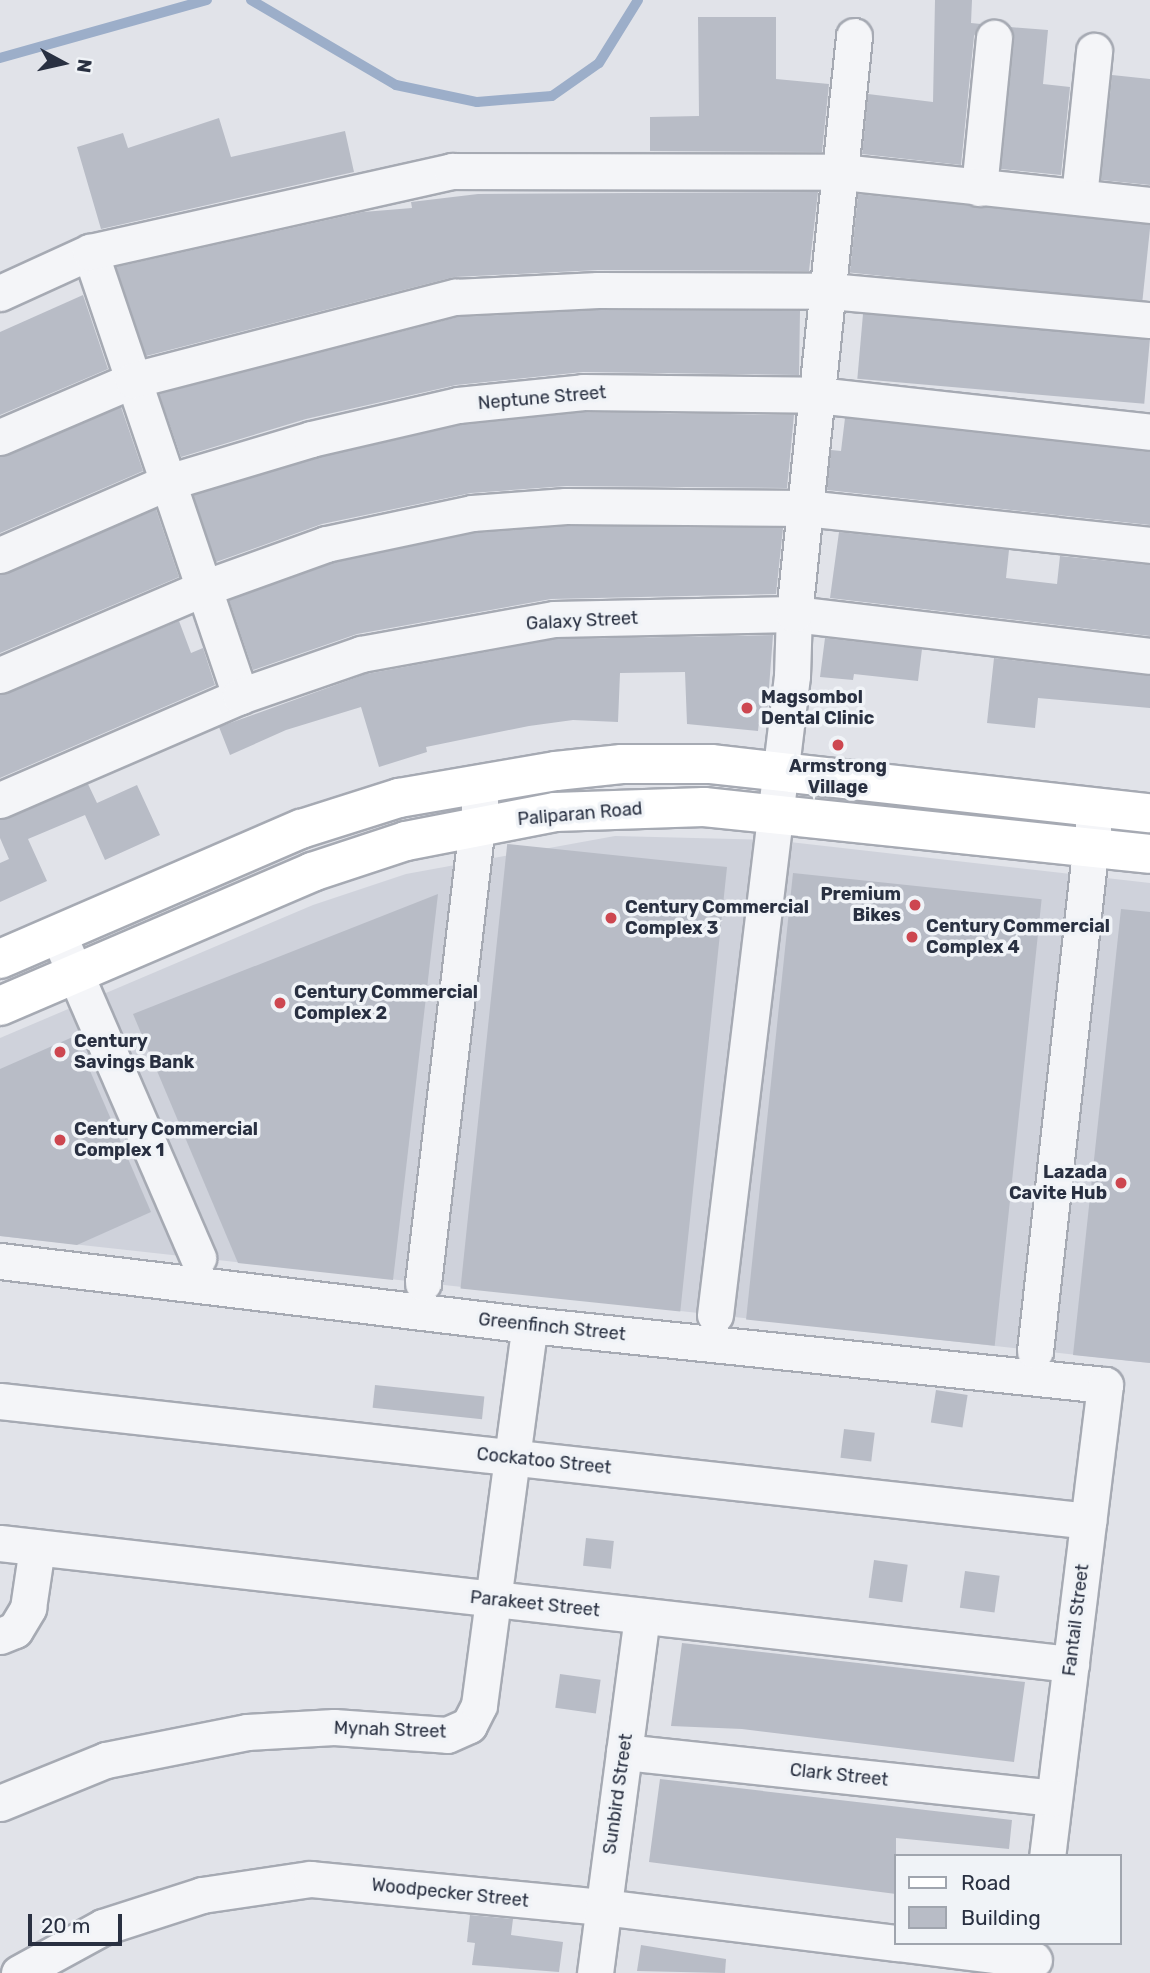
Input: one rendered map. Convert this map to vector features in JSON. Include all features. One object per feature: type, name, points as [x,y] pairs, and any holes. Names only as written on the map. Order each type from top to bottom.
[{"type":"main road","points":[[0,959],[300,829],[399,798],[482,782],[622,764],[780,771],[1150,813]]},
{"type":"main road","name":"Paliparan Road","points":[[0,1006],[312,872],[406,841],[477,825],[555,812],[704,807],[775,812],[1150,854]]},
{"type":"street","points":[[715,1315],[780,771],[854,36]]},
{"type":"street","points":[[979,188],[994,38]]},
{"type":"street","points":[[1079,197],[1094,51]]},
{"type":"street","points":[[0,293],[90,253],[452,172],[842,172],[1150,205]]},
{"type":"street","points":[[90,253],[240,696]]},
{"type":"street","points":[[0,437],[133,380],[455,297],[598,290],[830,291],[1150,320]]},
{"type":"street","name":"Neptune Street","points":[[0,555],[168,482],[311,439],[458,405],[583,392],[817,395],[1150,432]]},
{"type":"street","points":[[0,675],[204,588],[326,544],[472,513],[566,506],[805,508],[1150,545]]},
{"type":"street","name":"Galaxy Street","points":[[0,800],[240,696],[361,654],[554,619],[794,614],[1150,656]]},
{"type":"street","points":[[423,1283],[482,782]]},
{"type":"street","points":[[1035,1350],[1095,807]]},
{"type":"street","points":[[58,934],[77,972],[198,1258]]},
{"type":"street","name":"Greenfinch Street","points":[[0,1261],[530,1325],[1105,1385]]},
{"type":"street","name":"Mynah Street","points":[[0,1804],[106,1760],[247,1732],[334,1727],[447,1735],[469,1725],[479,1705],[530,1325]]},
{"type":"street","name":"Fantail Street","points":[[1047,1854],[1105,1385]]},
{"type":"street","name":"Cockatoo Street","points":[[0,1401],[1088,1521]]},
{"type":"street","name":"Parakeet Street","points":[[0,1543],[1071,1664]]},
{"type":"street","points":[[0,1636],[15,1630],[28,1608],[37,1548]]},
{"type":"street","name":"Sunbird Street","points":[[595,1973],[642,1616]]},
{"type":"street","name":"Clark Street","points":[[624,1752],[1054,1798]]},
{"type":"street","name":"Woodpecker Street","points":[[19,1973],[103,1927],[202,1895],[311,1879],[603,1908],[894,1943]]},
{"type":"street","name":"Woodpecker Street","points":[[914,1945],[1034,1959]]},
{"type":"shaded area","points":[[615,836],[772,840],[1150,883],[1150,1363],[0,1236],[0,1038],[313,905],[406,874]]},
{"type":"building","points":[[935,0],[972,0],[971,23],[981,24],[974,36],[961,165],[862,154],[868,94],[933,102]]},
{"type":"building","points":[[698,17],[776,17],[776,79],[829,84],[822,152],[650,151],[650,117],[699,116]]},
{"type":"building","points":[[1010,27],[1048,30],[1043,84],[1070,87],[1061,175],[1001,169],[1014,40]]},
{"type":"building","points":[[1112,75],[1150,79],[1150,185],[1101,180]]},
{"type":"building","points":[[219,118],[231,157],[345,131],[354,172],[101,229],[77,147],[123,133],[128,148]]},
{"type":"building","points":[[818,192],[809,271],[598,270],[454,277],[146,356],[116,267],[363,212],[412,208],[411,202],[478,194]]},
{"type":"building","points":[[858,194],[1150,225],[1142,303],[850,273]]},
{"type":"building","points":[[83,295],[108,369],[0,415],[0,332]]},
{"type":"building","points":[[598,310],[800,311],[799,375],[583,372],[456,385],[306,419],[181,457],[159,394],[458,317]]},
{"type":"building","points":[[863,314],[1150,339],[1144,404],[857,379]]},
{"type":"building","points":[[121,407],[143,471],[0,533],[0,457]]},
{"type":"building","points":[[584,412],[794,415],[787,488],[566,486],[471,493],[322,524],[216,562],[193,495],[316,458],[461,425]]},
{"type":"building","points":[[845,418],[1150,452],[1150,525],[827,490],[831,450],[841,451]]},
{"type":"building","points":[[156,509],[179,577],[0,653],[0,575]]},
{"type":"building","points":[[567,526],[783,528],[776,594],[551,599],[357,634],[253,670],[229,600],[332,563],[475,533]]},
{"type":"building","points":[[839,532],[1009,550],[1006,578],[1057,584],[1060,556],[1150,565],[1150,636],[830,598]]},
{"type":"building","points":[[179,621],[191,653],[203,648],[215,685],[0,778],[0,695]]},
{"type":"building","points":[[773,635],[767,714],[760,713],[758,731],[687,724],[685,672],[620,673],[618,722],[573,720],[529,726],[426,747],[427,752],[379,767],[361,707],[286,730],[230,755],[219,727],[366,674],[556,639]]},
{"type":"building","points":[[825,638],[922,649],[918,681],[854,674],[853,680],[820,677]]},
{"type":"building","points":[[994,658],[1150,676],[1150,708],[1038,698],[1035,728],[987,723]]},
{"type":"building","points":[[88,784],[97,803],[137,785],[160,835],[105,860],[85,815],[28,839],[47,881],[0,902],[0,863],[9,859],[0,838],[0,820]]},
{"type":"building","points":[[507,844],[727,867],[680,1312],[460,1288]]},
{"type":"building","points":[[793,873],[1042,899],[995,1346],[746,1320]]},
{"type":"building","points":[[438,894],[393,1280],[238,1263],[133,1014]]},
{"type":"building","name":"Lazada Cavite Hub","points":[[1121,909],[1150,912],[1150,1363],[1073,1355]]},
{"type":"building","name":"Century Commercial Complex 1","points":[[75,1036],[151,1212],[77,1245],[0,1236],[0,1069]]},
{"type":"building","points":[[375,1385],[484,1396],[482,1419],[373,1408]]},
{"type":"building","points":[[936,1390],[968,1395],[962,1428],[931,1423]]},
{"type":"building","points":[[844,1429],[875,1433],[871,1462],[840,1458]]},
{"type":"building","points":[[586,1538],[614,1541],[611,1569],[583,1566]]},
{"type":"building","points":[[874,1560],[908,1565],[902,1602],[869,1598]]},
{"type":"building","points":[[965,1571],[1000,1576],[995,1613],[960,1608]]},
{"type":"building","points":[[682,1643],[1025,1682],[1014,1762],[742,1729],[671,1726]]},
{"type":"building","points":[[560,1674],[601,1680],[596,1713],[555,1708]]},
{"type":"building","points":[[660,1779],[1012,1820],[1009,1849],[896,1838],[894,1894],[649,1862]]},
{"type":"building","points":[[470,1915],[513,1919],[511,1935],[563,1942],[559,1972],[472,1965],[475,1943],[467,1942]]},
{"type":"building","points":[[641,1945],[726,1959],[725,1973],[637,1971]]},
{"type":"waterway","points":[[0,58],[207,0]]},
{"type":"waterway","points":[[251,0],[396,85],[477,102],[552,96],[599,63],[638,0]]},
{"type":"place","name":"Magsombol Dental Clinic","points":[[747,708]]},
{"type":"place","name":"Armstrong Village","points":[[838,745]]},
{"type":"place","name":"Premium Bikes","points":[[915,905]]},
{"type":"place","name":"Century Commercial Complex 3","points":[[611,918]]},
{"type":"place","name":"Century Commercial Complex 4","points":[[912,937]]},
{"type":"place","name":"Century Commercial Complex 2","points":[[280,1003]]},
{"type":"place","name":"Century Savings Bank","points":[[60,1052]]},
{"type":"place","name":"Century Commercial Complex 1","points":[[60,1140]]},
{"type":"place","name":"Lazada Cavite Hub","points":[[1121,1183]]}]
